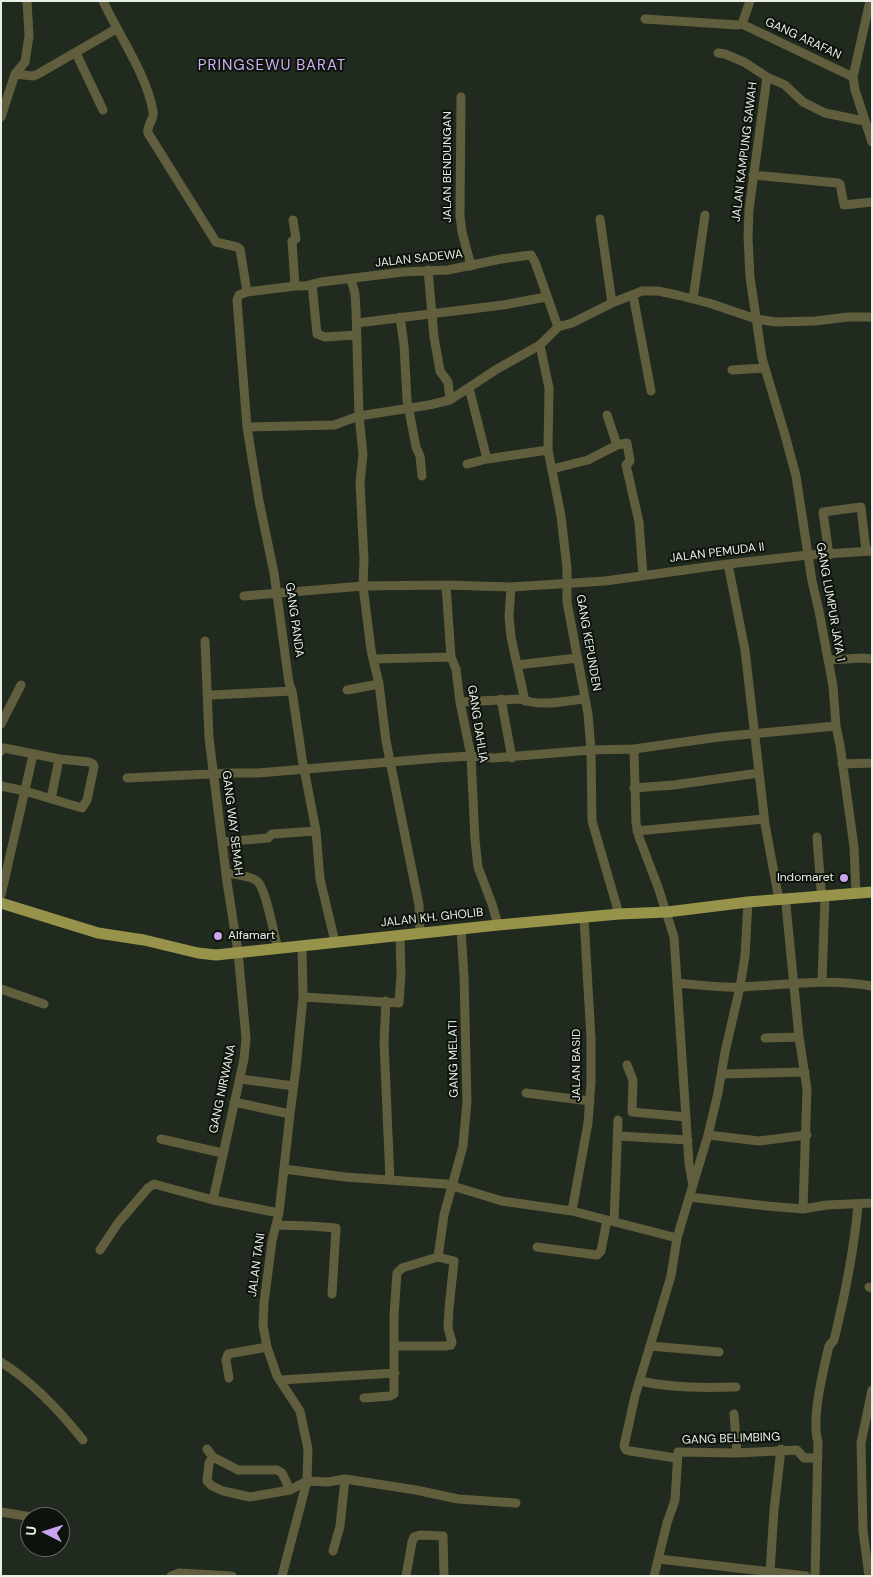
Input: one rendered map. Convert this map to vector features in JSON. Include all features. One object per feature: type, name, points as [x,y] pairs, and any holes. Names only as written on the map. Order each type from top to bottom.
[{"type":"main road","name":"JALAN KH. GHOLIB","points":[[1,903],[98,933],[144,940],[198,953],[216,955],[498,925],[619,914],[667,912],[748,902],[783,902],[872,892]]},
{"type":"street","points":[[1,117],[15,74],[25,62],[29,36],[27,1]]},
{"type":"street","points":[[103,1],[135,62],[148,93],[154,114],[147,129],[148,133],[216,242],[240,249],[247,292]]},
{"type":"street","points":[[645,19],[732,25],[742,24],[750,1]]},
{"type":"street","points":[[870,1],[868,27],[853,77],[864,121],[872,142]]},
{"type":"street","name":"GANG ARAFAN","points":[[742,24],[853,77]]},
{"type":"street","points":[[15,74],[32,76],[116,29]]},
{"type":"street","points":[[76,53],[103,110]]},
{"type":"street","points":[[718,53],[744,62],[785,86],[803,102],[825,113],[864,121]]},
{"type":"street","name":"JALAN KAMPUNG SAWAH","points":[[756,319],[750,277],[749,210],[767,77]]},
{"type":"street","name":"JALAN BENDUNGAN","points":[[461,97],[460,216],[471,266]]},
{"type":"street","points":[[753,175],[839,184],[844,204],[872,202]]},
{"type":"street","points":[[693,299],[704,215]]},
{"type":"street","points":[[600,219],[612,303]]},
{"type":"street","points":[[293,220],[296,239],[292,241],[294,286]]},
{"type":"street","name":"JALAN SADEWA","points":[[247,292],[428,270],[448,270],[531,255],[536,262],[546,297],[558,327]]},
{"type":"street","points":[[428,270],[434,337],[440,371],[448,382],[450,400]]},
{"type":"street","points":[[351,279],[355,294],[357,323],[359,416],[363,454],[360,483],[364,560],[363,586],[390,761],[419,905],[420,934]]},
{"type":"street","points":[[312,284],[317,334],[325,337],[356,335]]},
{"type":"street","name":"GANG PANDA","points":[[247,292],[239,295],[237,300],[247,427],[259,501],[278,594],[289,682],[316,831],[320,879],[335,942]]},
{"type":"street","points":[[247,427],[334,425],[359,416],[450,400],[497,369],[540,345],[558,327],[572,323],[612,303],[642,292],[658,292],[693,299],[756,319],[776,322],[872,317]]},
{"type":"street","points":[[633,295],[651,391]]},
{"type":"street","points":[[357,323],[432,315],[546,297]]},
{"type":"street","points":[[400,317],[404,345],[407,400],[416,447],[420,456],[422,476]]},
{"type":"street","name":"GANG LUMPUR JAYA 1","points":[[756,319],[764,368],[786,435],[796,476],[812,581],[834,694],[836,726],[854,846],[856,894]]},
{"type":"street","name":"GANG KEPUNDEN","points":[[540,345],[549,388],[548,450],[561,516],[567,568],[567,602],[588,714],[591,750],[592,821],[619,914]]},
{"type":"street","points":[[732,370],[764,368]]},
{"type":"street","points":[[469,388],[487,459]]},
{"type":"street","points":[[607,415],[617,445]]},
{"type":"street","points":[[552,469],[588,460],[617,445],[626,443],[630,462],[626,465],[639,522],[643,575]]},
{"type":"street","points":[[467,464],[487,459],[548,450]]},
{"type":"street","points":[[829,555],[823,512],[861,507],[869,551]]},
{"type":"street","name":"JALAN PEMUDA II","points":[[244,596],[363,586],[511,586],[605,581],[728,564],[869,551]]},
{"type":"street","points":[[728,564],[745,650],[764,818],[783,902],[807,1089],[807,1135],[803,1209]]},
{"type":"street","name":"GANG DAHLIA","points":[[446,585],[451,657],[456,669],[460,702],[471,756],[478,867],[498,925]]},
{"type":"street","points":[[511,586],[508,616],[525,701]]},
{"type":"street","name":"GANG WAY SEMAH","points":[[205,641],[209,738],[238,952]]},
{"type":"street","points":[[373,659],[451,657]]},
{"type":"street","points":[[517,665],[577,658]]},
{"type":"street","points":[[828,660],[872,659]]},
{"type":"street","points":[[347,690],[379,684]]},
{"type":"street","points":[[1,724],[21,685]]},
{"type":"street","points":[[208,696],[292,691]]},
{"type":"street","points":[[460,702],[501,699],[547,702],[584,699]]},
{"type":"street","points":[[501,699],[512,758]]},
{"type":"street","points":[[127,778],[258,773],[471,756],[512,758],[591,750],[634,749],[703,739],[836,726]]},
{"type":"street","points":[[1,751],[4,748],[33,755],[93,764],[87,800],[82,808],[1,786]]},
{"type":"street","points":[[634,749],[637,831],[667,912],[674,937],[689,1164],[693,1188]]},
{"type":"street","points":[[1,894],[33,755]]},
{"type":"street","points":[[51,800],[60,759]]},
{"type":"street","points":[[842,764],[872,763]]},
{"type":"street","points":[[634,788],[674,785],[759,773]]},
{"type":"street","points":[[637,831],[764,818]]},
{"type":"street","points":[[222,842],[268,838],[272,834],[316,831]]},
{"type":"street","points":[[816,837],[821,890],[825,897],[822,981]]},
{"type":"street","points":[[226,873],[246,876],[255,879],[260,884],[264,892],[278,949]]},
{"type":"street","points":[[654,1576],[667,1523],[675,1500],[676,1458],[626,1450],[624,1446],[626,1430],[671,1276],[677,1238],[708,1135],[740,987],[745,956],[748,902]]},
{"type":"street","name":"JALAN BASID","points":[[572,1211],[588,1123],[590,1101],[591,1039],[584,918]]},
{"type":"street","name":"GANG MELATI","points":[[438,1257],[444,1215],[463,1146],[467,1101],[465,992],[461,929]]},
{"type":"street","points":[[303,997],[399,1003],[401,974],[400,936]]},
{"type":"street","name":"JALAN TANI","points":[[282,1576],[307,1481],[307,1439],[300,1411],[278,1376],[267,1347],[263,1325],[272,1241],[279,1213],[294,1086],[303,997],[302,946]]},
{"type":"street","name":"GANG NIRWANA","points":[[213,1200],[244,1059],[246,1038],[238,952]]},
{"type":"street","points":[[677,983],[740,987],[822,981],[872,986]]},
{"type":"street","points":[[1,989],[44,1004]]},
{"type":"street","points":[[386,1001],[384,1042],[390,1180]]},
{"type":"street","points":[[765,1038],[799,1037]]},
{"type":"street","points":[[627,1065],[633,1080],[632,1112],[686,1117]]},
{"type":"street","points":[[722,1074],[805,1072]]},
{"type":"street","points":[[240,1079],[294,1086]]},
{"type":"street","points":[[526,1093],[590,1101]]},
{"type":"street","points":[[234,1102],[290,1114]]},
{"type":"street","points":[[537,1247],[597,1255],[601,1251],[611,1221],[618,1120]]},
{"type":"street","points":[[708,1135],[759,1140],[807,1135]]},
{"type":"street","points":[[618,1136],[688,1140]]},
{"type":"street","points":[[160,1139],[222,1153]]},
{"type":"street","points":[[284,1169],[345,1177],[446,1184],[502,1201],[572,1211],[677,1238]]},
{"type":"street","points":[[100,1250],[118,1223],[150,1186],[159,1185],[213,1200],[279,1213]]},
{"type":"street","points":[[689,1197],[803,1209],[872,1203]]},
{"type":"street","points":[[815,1576],[818,1404],[829,1346],[834,1340],[847,1283],[855,1238],[858,1204]]},
{"type":"street","points":[[276,1225],[336,1228],[332,1294]]},
{"type":"street","points":[[364,1398],[392,1396],[394,1392],[395,1373],[394,1346],[394,1316],[398,1271],[402,1268],[438,1257],[454,1261],[448,1308],[448,1328],[452,1342],[451,1345],[394,1346]]},
{"type":"street","points":[[650,1346],[719,1352]]},
{"type":"street","points":[[229,1378],[226,1360],[228,1354],[267,1347]]},
{"type":"street","points":[[1,1362],[15,1371],[42,1395],[83,1440]]},
{"type":"street","points":[[281,1380],[395,1373]]},
{"type":"street","points":[[640,1381],[657,1385],[697,1388],[736,1387]]},
{"type":"street","points":[[869,1576],[863,1531],[861,1443],[872,1390]]},
{"type":"street","points":[[734,1414],[734,1426],[738,1442],[737,1452]]},
{"type":"street","points":[[768,1573],[781,1449]]},
{"type":"street","name":"GANG BELIMBING","points":[[676,1458],[678,1452],[737,1452],[781,1449],[797,1450],[804,1458],[818,1458]]},
{"type":"street","points":[[290,1490],[282,1473],[277,1470],[238,1470],[210,1453],[207,1481],[216,1488],[250,1497],[290,1490],[307,1481],[328,1482],[345,1479],[416,1490],[458,1499],[516,1503]]},
{"type":"street","points":[[862,1466],[872,1467]]},
{"type":"street","points":[[333,1551],[340,1526],[345,1479]]},
{"type":"street","points":[[1,1512],[20,1515]]},
{"type":"street","points":[[406,1576],[412,1540],[414,1537],[420,1536],[443,1536],[444,1576]]},
{"type":"street","points":[[659,1559],[806,1576]]},
{"type":"street","points":[[171,1576],[179,1573],[232,1576]]},
{"type":"place","name":"Indomaret","points":[[844,878]]},
{"type":"place","name":"Alfamart","points":[[218,936]]},
{"type":"district","name":"PRINGSEWU BARAT","points":[[272,66]]}]
